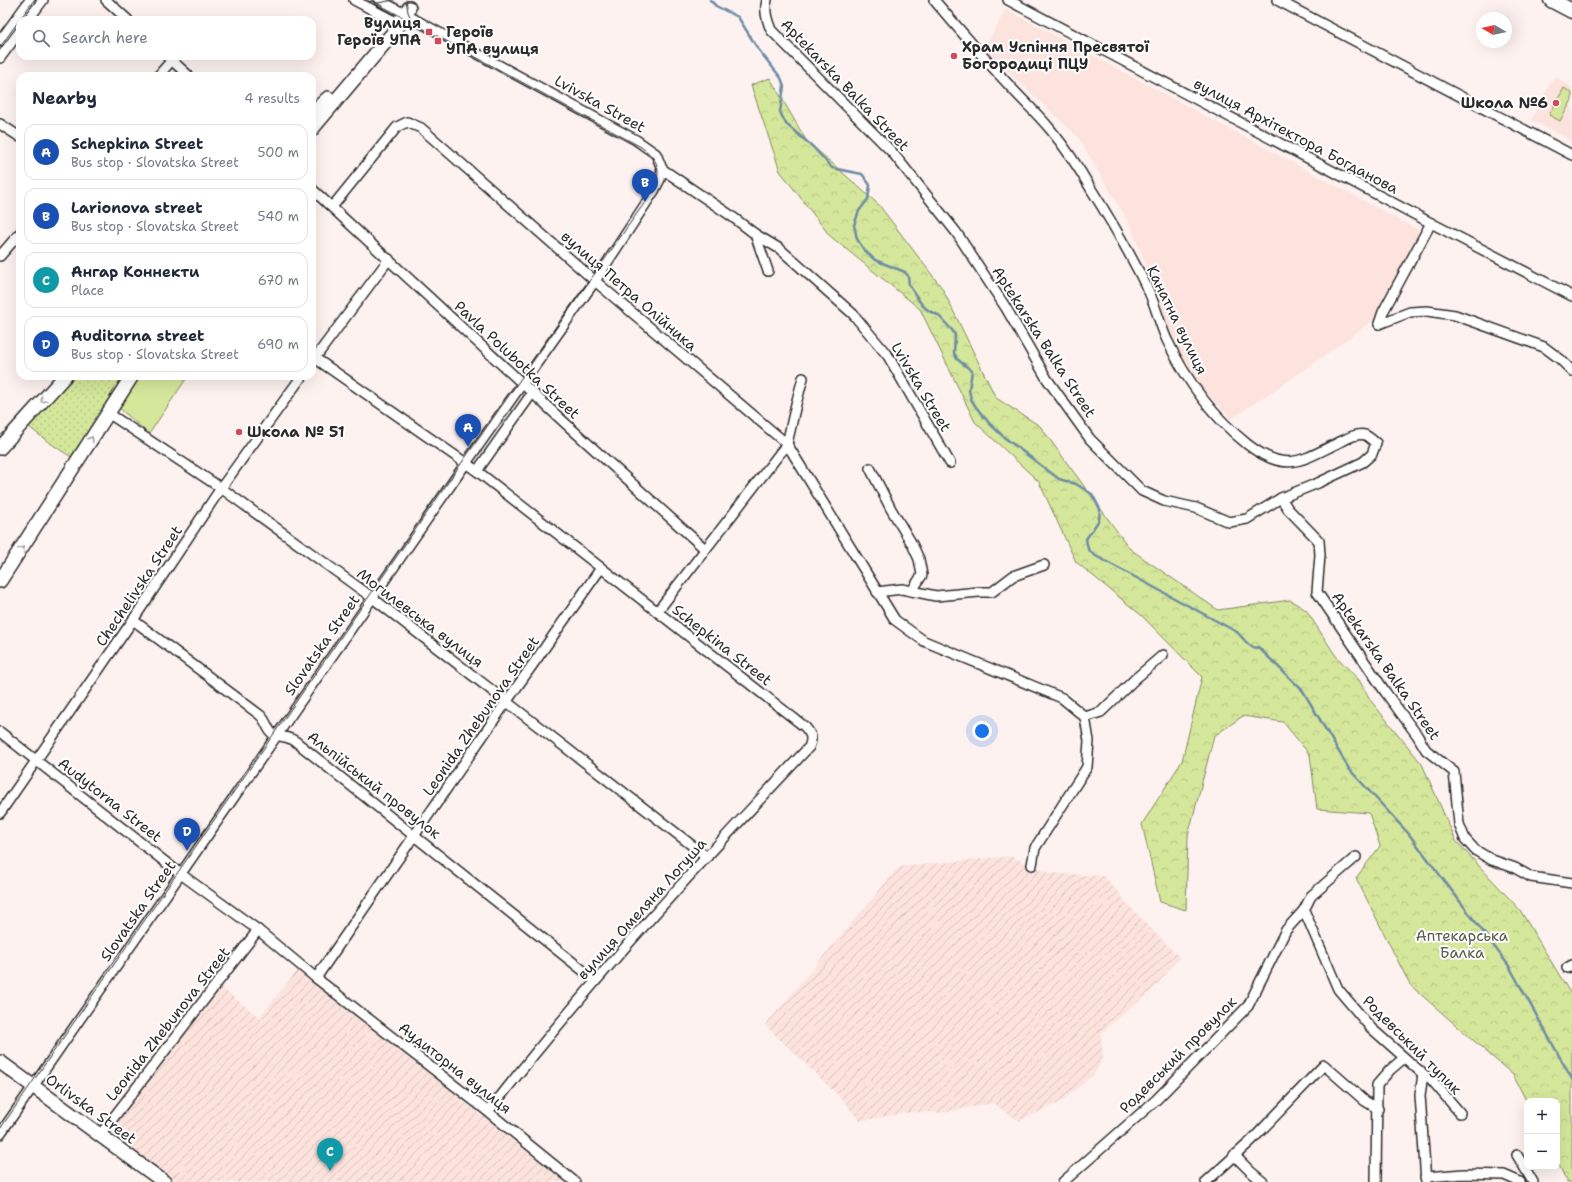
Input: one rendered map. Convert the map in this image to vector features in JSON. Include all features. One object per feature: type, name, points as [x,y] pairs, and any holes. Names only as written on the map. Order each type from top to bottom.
[{"type":"main road","points":[[1551,0],[1572,11]]},
{"type":"street","points":[[18,16],[30,0]]},
{"type":"street","points":[[31,16],[42,0]]},
{"type":"street","points":[[106,0],[124,16]]},
{"type":"street","name":"Lvivska Street","points":[[354,0],[384,16],[407,14]]},
{"type":"street","name":"Lvivska Street","points":[[379,0],[636,140],[656,154],[662,169],[730,215],[755,234],[780,248],[853,314],[888,356],[950,463]]},
{"type":"street","name":"Aptekarska Balka Street","points":[[767,0],[765,7],[767,22],[772,30],[892,152],[956,232],[1006,308],[1047,379],[1090,439],[1142,491],[1164,501],[1196,508],[1229,522],[1247,519],[1281,498],[1288,509],[1319,541],[1320,555],[1317,592],[1426,750],[1454,772],[1458,824],[1465,839],[1475,850],[1516,868],[1531,877],[1572,883]]},
{"type":"street","name":"Канатна вулиця","points":[[934,0],[1051,130],[1074,162],[1121,240],[1149,292],[1166,338],[1186,376],[1199,395],[1225,424],[1247,444],[1260,453],[1282,462],[1302,460],[1352,436],[1365,435],[1376,443],[1372,454],[1363,462],[1281,498]]},
{"type":"street","name":"вулиця Архітектора Богданова","points":[[1008,0],[1431,224],[1572,296]]},
{"type":"street","points":[[1277,0],[1572,155]]},
{"type":"street","points":[[316,110],[407,14]]},
{"type":"street","points":[[316,124],[386,42],[407,14]]},
{"type":"street","points":[[0,41],[16,19]]},
{"type":"street","points":[[0,58],[16,36]]},
{"type":"street","points":[[161,72],[169,60]]},
{"type":"street","points":[[172,60],[185,72]]},
{"type":"street","name":"вулиця Петра Олійника","points":[[332,207],[397,127],[407,122],[420,128],[595,281],[787,444],[895,620],[924,641],[1062,698],[1085,717]]},
{"type":"street","points":[[0,124],[16,134]]},
{"type":"street","name":"Slovatska Street","points":[[0,1134],[372,597],[595,281],[654,191],[660,179],[662,169]]},
{"type":"street","name":"Pavla Polubotka Street","points":[[316,193],[565,423],[705,549]]},
{"type":"street","points":[[1431,224],[1383,312],[1379,324],[1410,312],[1427,311],[1455,315],[1544,347],[1560,359],[1572,371]]},
{"type":"street","points":[[755,234],[768,271]]},
{"type":"street","points":[[0,256],[16,238]]},
{"type":"street","points":[[316,355],[389,260]]},
{"type":"street","name":"Schepkina Street","points":[[316,361],[477,471],[805,727]]},
{"type":"street","points":[[657,612],[787,444],[803,378]]},
{"type":"street","points":[[0,448],[61,380]]},
{"type":"street","points":[[0,581],[129,380]]},
{"type":"street","name":"Chechelivska Street","points":[[0,813],[133,620],[221,488],[299,380]]},
{"type":"street","points":[[477,471],[533,392]]},
{"type":"street","name":"Могилевська вулиця","points":[[108,413],[221,488],[372,597],[707,857]]},
{"type":"street","points":[[870,468],[891,509],[920,559],[922,575],[912,591]]},
{"type":"street","points":[[877,592],[902,589],[936,596],[992,592],[1013,576],[1044,565]]},
{"type":"street","name":"Leonida Zhebunova Street","points":[[316,978],[507,701],[601,568]]},
{"type":"street","points":[[133,620],[265,719],[271,732],[276,735]]},
{"type":"street","points":[[1032,865],[1035,848],[1087,767],[1090,741],[1085,717],[1101,712],[1135,679],[1163,655]]},
{"type":"street","name":"вулиця Омеляна Логуша","points":[[486,1110],[493,1106],[539,1047],[595,980],[809,747],[812,741],[810,733],[805,727]]},
{"type":"street","name":"Audytorna Street","points":[[0,732],[181,874],[258,930],[316,978]]},
{"type":"street","name":"Альпійський провулок","points":[[276,735],[290,737],[595,980]]},
{"type":"street","name":"Родевський провулок","points":[[1063,1182],[1156,1100],[1248,1006],[1286,930],[1304,910],[1311,896],[1356,857]]},
{"type":"street","name":"Родевський тупик","points":[[1304,910],[1338,989],[1371,1028],[1422,1074],[1431,1079],[1460,1113]]},
{"type":"street","name":"Leonida Zhebunova Street","points":[[100,1135],[258,930]]},
{"type":"street","name":"Аудиторна вулиця","points":[[316,978],[486,1110],[575,1182]]},
{"type":"street","points":[[1376,1182],[1378,1109],[1376,1095],[1377,1085],[1390,1070],[1404,1058]]},
{"type":"street","name":"Orlivska Street","points":[[0,1062],[164,1182]]},
{"type":"street","points":[[1206,1182],[1324,1066],[1365,1101],[1378,1109]]},
{"type":"street","points":[[1422,1074],[1420,1096],[1425,1180],[1464,1174],[1504,1175],[1520,1182]]},
{"type":"street","points":[[1517,1155],[1533,1182]]},
{"type":"street","points":[[1234,1156],[1250,1172],[1263,1182]]},
{"type":"shaded area","points":[[1006,9],[1422,232],[1374,320],[1307,368],[1231,419],[1191,376],[1173,344],[1159,298],[1130,225],[1078,137],[984,49]]},
{"type":"shaded area","name":"Школа №6","points":[[1554,76],[1572,87],[1572,141],[1531,120]]},
{"type":"shaded area","points":[[1010,856],[1050,873],[1104,876],[1135,912],[1180,958],[1150,992],[1101,1033],[1103,1058],[1094,1075],[1059,1103],[1019,1121],[993,1103],[943,1113],[912,1112],[859,1121],[843,1100],[765,1025],[899,867]]},
{"type":"shaded area","points":[[298,970],[565,1182],[177,1182],[108,1132],[219,986],[259,1017]]},
{"type":"green space","name":"Аптекарська Балка","points":[[770,78],[806,140],[879,205],[942,288],[996,398],[1040,426],[1130,549],[1218,610],[1290,600],[1306,610],[1336,656],[1359,680],[1371,701],[1422,764],[1456,841],[1520,910],[1572,996],[1572,1182],[1567,1182],[1560,1167],[1560,1098],[1525,1098],[1513,1075],[1410,985],[1356,878],[1380,846],[1369,813],[1317,809],[1310,755],[1283,722],[1243,716],[1214,736],[1188,836],[1186,910],[1160,902],[1142,824],[1182,761],[1202,677],[1141,615],[1076,562],[1039,482],[975,422],[920,309],[830,236],[780,171],[751,85]]},
{"type":"green space","points":[[1564,88],[1572,93],[1572,100],[1560,121],[1549,115]]},
{"type":"green space","points":[[60,380],[121,380],[71,457],[20,420]]},
{"type":"green space","points":[[136,380],[185,380],[149,434],[118,407]]},
{"type":"waterway","points":[[710,0],[716,6],[738,17],[758,49],[781,78],[784,86],[780,112],[786,124],[813,147],[832,168],[862,174],[870,185],[868,199],[859,211],[854,225],[857,239],[864,250],[875,260],[905,272],[908,276],[909,285],[922,305],[929,311],[938,315],[952,330],[955,335],[954,353],[957,359],[972,371],[969,390],[971,399],[976,407],[989,423],[1005,438],[1059,479],[1076,484],[1092,494],[1100,509],[1099,520],[1086,539],[1088,549],[1094,555],[1237,632],[1248,644],[1255,648],[1258,647],[1303,691],[1349,769],[1408,833],[1509,966],[1572,1079]]},
{"type":"tram line","points":[[22,16],[34,0]]},
{"type":"tram line","points":[[364,0],[378,3],[394,0]]},
{"type":"tram line","points":[[0,1129],[458,468],[645,202],[657,179],[657,166],[649,153],[641,147],[371,0]]},
{"type":"tram line","points":[[406,0],[408,12],[413,24]]},
{"type":"tram line","points":[[0,47],[16,25]]},
{"type":"place","name":"Вулиця Героїв УПА","points":[[429,32]]},
{"type":"place","name":"Героїв УПА вулиця","points":[[438,41]]},
{"type":"place","name":"Храм Успіння Пресвятої Богородиці ПЦУ","points":[[954,56]]},
{"type":"place","name":"Школа №6","points":[[1556,103]]},
{"type":"place","name":"Larionova street","points":[[645,202]]},
{"type":"place","name":"Школа № 51","points":[[239,432]]},
{"type":"place","name":"Schepkina Street","points":[[468,447]]},
{"type":"place","name":"Auditorna street","points":[[187,851]]},
{"type":"place","name":"Ангар Коннекти","points":[[330,1171]]}]
